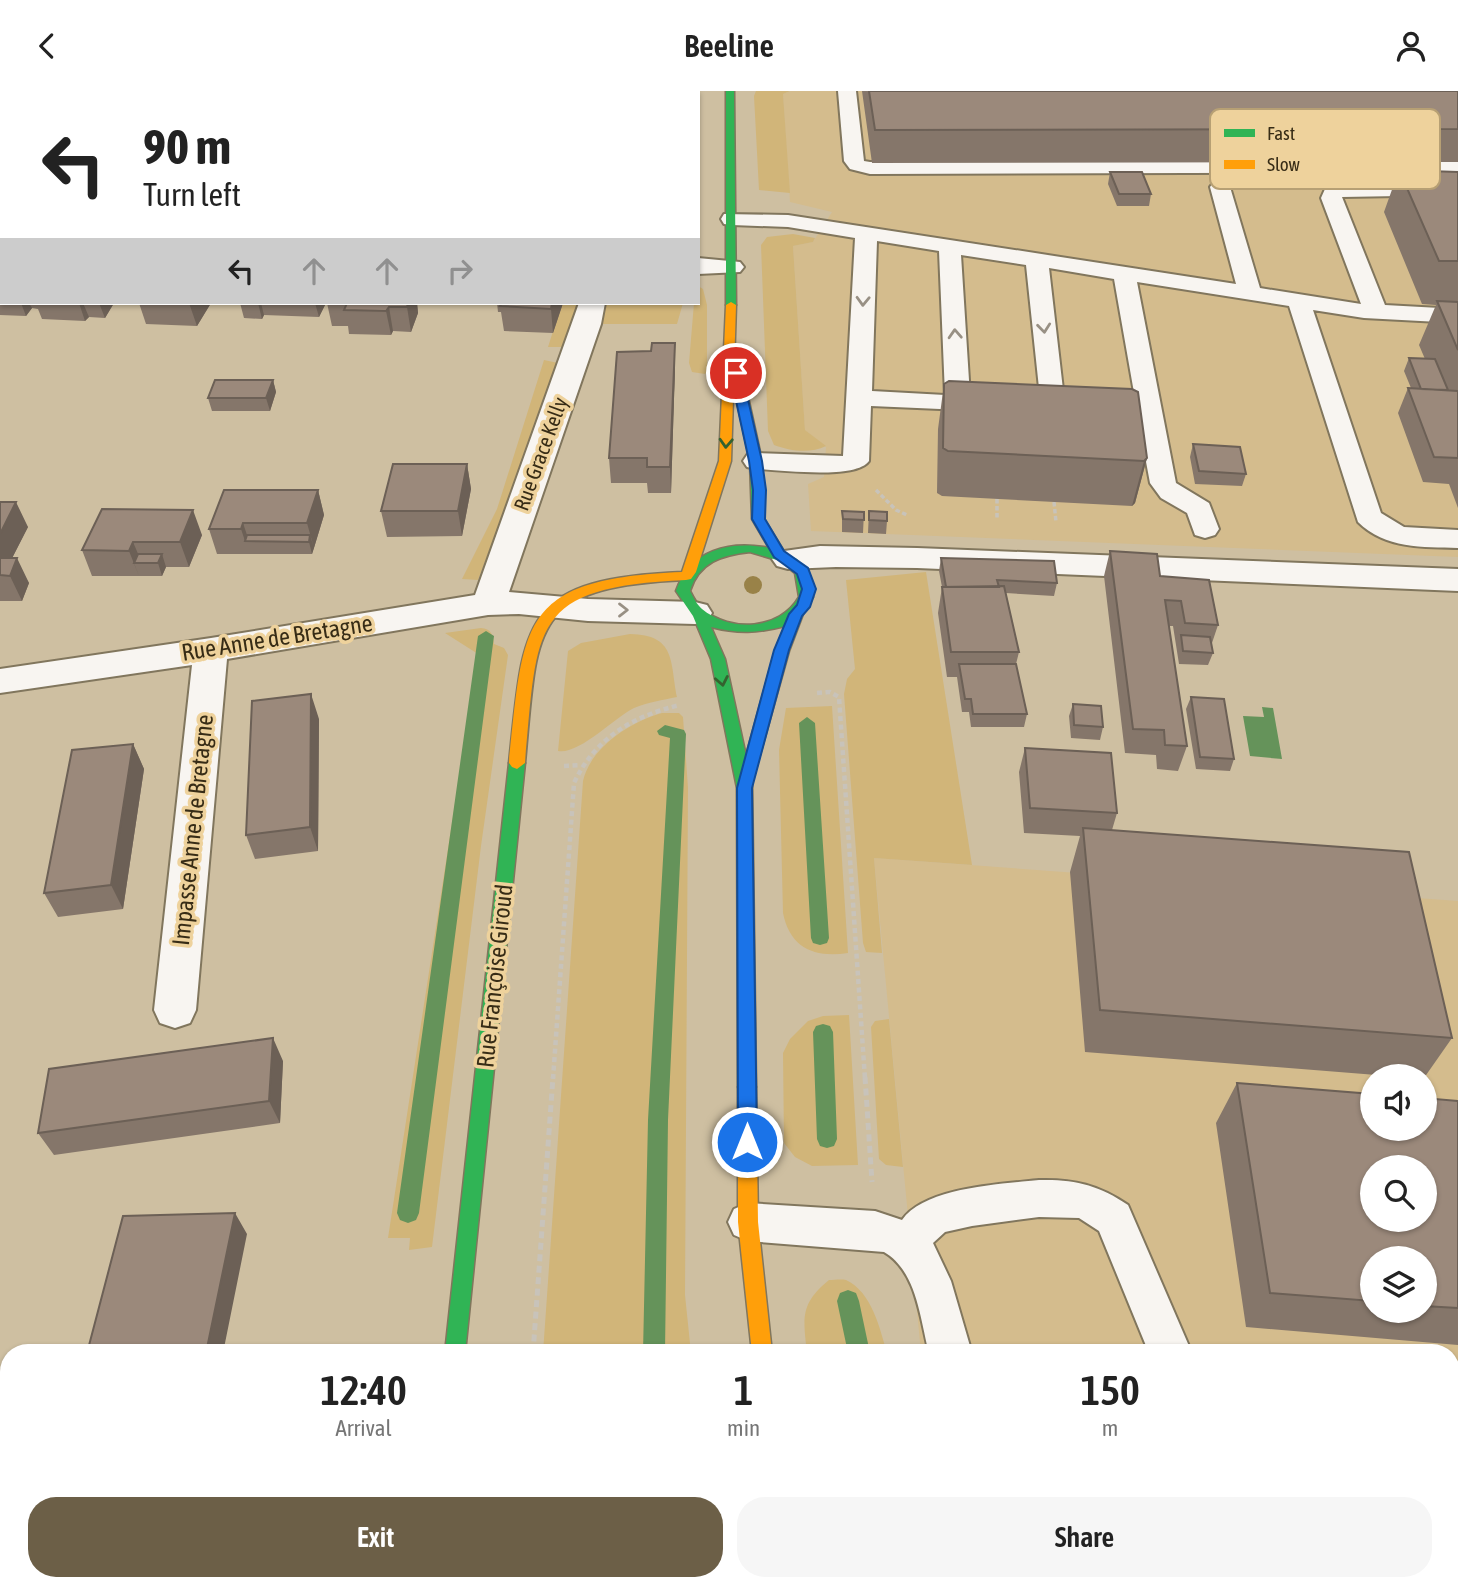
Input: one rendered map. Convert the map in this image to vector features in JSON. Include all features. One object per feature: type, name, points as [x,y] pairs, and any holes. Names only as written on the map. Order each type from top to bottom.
[{"type":"main road","points":[[730,91],[731,351],[726,461],[683,591],[718,659],[745,788],[748,1222],[761,1344]]},
{"type":"main road","points":[[731,351],[756,461],[758,519],[791,564],[807,598],[796,614],[782,650],[745,788]]},
{"type":"main road","points":[[555,607],[583,592],[634,580],[687,574],[707,557],[721,551],[750,548],[791,564]]},
{"type":"main road","name":"Rue Françoise Giroud","points":[[456,1344],[528,662],[533,640],[555,607]]},
{"type":"main road","points":[[697,615],[725,628],[749,630],[772,627],[796,614]]},
{"type":"street","points":[[700,266],[731,268]]},
{"type":"street","name":"Rue Grace Kelly","points":[[488,604],[580,345],[591,305]]},
{"type":"street","points":[[791,564],[850,558],[917,558],[1458,580]]},
{"type":"street","name":"Rue Anne de Bretagne","points":[[0,681],[211,650],[488,604],[519,603],[697,615]]},
{"type":"street","name":"Impasse Anne de Bretagne","points":[[175,1010],[211,650]]},
{"type":"lane","points":[[847,91],[854,161],[857,165],[870,168],[1210,167]]},
{"type":"lane","points":[[1440,166],[1458,166]]},
{"type":"lane","points":[[1221,189],[1250,293]]},
{"type":"lane","points":[[1376,312],[1332,193],[1345,190],[1458,189]]},
{"type":"lane","points":[[732,219],[788,221],[1376,312],[1458,316]]},
{"type":"lane","points":[[756,461],[850,464],[858,456],[866,233]]},
{"type":"lane","points":[[950,246],[958,403]]},
{"type":"lane","points":[[1037,260],[1053,407]]},
{"type":"lane","points":[[1125,274],[1163,483],[1167,491],[1199,509],[1205,530]]},
{"type":"lane","points":[[1299,301],[1368,516],[1376,526],[1397,536],[1458,540]]},
{"type":"lane","points":[[859,398],[1150,412]]},
{"type":"lane","points":[[748,1222],[892,1237],[940,1214],[970,1208],[1072,1198],[1096,1206],[1114,1218],[1167,1344]]},
{"type":"lane","points":[[892,1237],[923,1262],[948,1344]]},
{"type":"path","points":[[850,464],[896,510],[908,515]]},
{"type":"path","points":[[997,499],[997,519]]},
{"type":"path","points":[[1054,502],[1056,522]]},
{"type":"path","points":[[984,519],[1009,520]]},
{"type":"path","points":[[1044,522],[1069,523]]},
{"type":"path","points":[[769,695],[830,692],[839,697],[892,1237]]},
{"type":"path","points":[[534,1344],[574,783],[581,765],[594,748],[631,722],[653,710],[726,697]]},
{"type":"shaded area","points":[[756,91],[790,91],[783,94],[790,193],[759,190],[754,96]]},
{"type":"shaded area","points":[[791,91],[1458,91],[1458,557],[811,531],[808,484],[824,477],[826,447],[805,430],[793,246],[813,242],[832,212],[790,202],[783,94]]},
{"type":"shaded area","points":[[793,234],[815,238],[813,242],[793,246],[805,430],[826,446],[807,451],[774,445],[768,431],[761,245],[767,237]]},
{"type":"shaded area","points":[[700,287],[703,289],[707,305],[707,371],[705,374],[692,372],[689,363],[694,305],[700,305]]},
{"type":"shaded area","points":[[561,305],[580,305],[570,342],[562,347],[548,347]]},
{"type":"shaded area","points":[[606,305],[682,305],[677,324],[601,324]]},
{"type":"shaded area","points":[[544,360],[558,363],[557,372],[478,580],[462,579],[497,509]]},
{"type":"shaded area","points":[[926,572],[972,865],[874,858],[882,953],[866,952],[863,943],[844,694],[847,679],[855,669],[846,580]]},
{"type":"shaded area","points":[[481,628],[489,631],[494,644],[504,648],[508,655],[481,846],[432,1247],[409,1250],[410,1238],[388,1238],[478,654],[445,633]]},
{"type":"shaded area","points":[[630,634],[656,639],[663,645],[671,662],[677,697],[634,708],[586,742],[566,751],[558,751],[568,651],[581,643]]},
{"type":"shaded area","points":[[832,706],[848,953],[824,954],[805,948],[791,935],[783,913],[779,750],[786,708]]},
{"type":"shaded area","points":[[1262,707],[1273,708],[1282,759],[1250,756],[1243,716],[1264,717]]},
{"type":"shaded area","points":[[662,713],[679,713],[683,717],[688,788],[685,1295],[690,1344],[544,1344],[583,781],[594,757],[603,747],[625,730]]},
{"type":"shaded area","points":[[874,858],[1458,901],[1458,1344],[920,1344]]},
{"type":"shaded area","points":[[849,1015],[858,1165],[812,1166],[795,1157],[784,1143],[783,1053],[790,1039],[808,1021],[823,1016]]},
{"type":"shaded area","points":[[889,1019],[903,1167],[886,1165],[879,1159],[871,1027],[875,1021]]},
{"type":"shaded area","points":[[829,1280],[846,1280],[855,1286],[869,1302],[884,1344],[806,1344],[805,1320],[808,1304]]},
{"type":"building","points":[[869,91],[1458,91],[1458,129],[1440,129],[1440,109],[1210,109],[1210,129],[875,130]]},
{"type":"building","points":[[1440,171],[1458,172],[1458,261],[1439,261],[1407,189],[1440,189]]},
{"type":"building","points":[[1110,172],[1142,172],[1151,194],[1119,194]]},
{"type":"building","points":[[1437,301],[1458,302],[1458,350]]},
{"type":"building","points":[[346,305],[408,305],[389,307],[386,311],[344,310]]},
{"type":"building","points":[[501,305],[552,305],[551,309]]},
{"type":"building","points":[[652,343],[675,343],[670,467],[647,467],[647,458],[609,458],[617,352],[651,351]]},
{"type":"building","points":[[1409,358],[1435,359],[1448,390],[1421,389]]},
{"type":"building","points":[[215,380],[273,380],[266,398],[208,398]]},
{"type":"building","points":[[949,381],[1132,389],[1138,392],[1147,458],[1144,461],[948,451],[943,448],[944,384]]},
{"type":"building","points":[[1408,388],[1458,391],[1458,458],[1434,457]]},
{"type":"building","points":[[1193,444],[1240,447],[1246,474],[1199,471]]},
{"type":"building","points":[[393,464],[467,464],[458,511],[381,511]]},
{"type":"building","points":[[224,490],[318,490],[307,523],[243,523],[241,529],[209,529]]},
{"type":"building","points":[[0,502],[16,502],[0,534]]},
{"type":"building","points":[[102,509],[193,510],[180,542],[133,542],[129,551],[82,550]]},
{"type":"building","points":[[842,511],[864,512],[864,520],[843,519]]},
{"type":"building","points":[[869,511],[887,512],[887,521],[869,520]]},
{"type":"building","points":[[247,535],[310,535],[309,542],[245,541]]},
{"type":"building","points":[[1110,551],[1157,554],[1160,576],[1209,580],[1218,625],[1185,623],[1181,601],[1165,600],[1187,746],[1165,745],[1164,730],[1133,729]]},
{"type":"building","points":[[138,554],[162,554],[158,563],[134,563]]},
{"type":"building","points":[[0,558],[17,558],[10,576],[0,575]]},
{"type":"building","points":[[941,558],[1054,561],[1057,583],[997,580],[999,587],[946,587]]},
{"type":"building","points":[[1004,586],[1019,652],[951,652],[942,587]]},
{"type":"building","points":[[1181,635],[1210,637],[1213,653],[1183,651]]},
{"type":"building","points":[[959,664],[1016,664],[1027,714],[973,714],[971,699],[965,699]]},
{"type":"building","points":[[311,694],[310,827],[246,835],[252,701]]},
{"type":"building","points":[[1191,697],[1224,699],[1234,759],[1200,757]]},
{"type":"building","points":[[1073,704],[1101,706],[1103,727],[1074,725]]},
{"type":"building","points":[[133,744],[111,885],[44,893],[72,750]]},
{"type":"building","points":[[1025,748],[1111,753],[1117,813],[1030,808]]},
{"type":"building","points":[[1083,828],[1409,852],[1452,1038],[1100,1010]]},
{"type":"building","points":[[273,1038],[269,1101],[38,1133],[49,1069]]},
{"type":"building","points":[[1237,1083],[1360,1093],[1360,1141],[1437,1141],[1437,1099],[1458,1101],[1458,1308],[1437,1307],[1437,1246],[1360,1246],[1360,1300],[1270,1293]]},
{"type":"building","points":[[235,1213],[208,1344],[89,1344],[123,1216]]},
{"type":"waterway","points":[[408,1213],[486,636]]},
{"type":"waterway","points":[[807,723],[820,938]]},
{"type":"waterway","points":[[654,1344],[658,1120],[678,734],[665,731]]},
{"type":"waterway","points":[[823,1032],[827,1139]]},
{"type":"waterway","points":[[848,1301],[857,1344]]},
{"type":"traffic: fast","points":[[730,91],[731,305]]},
{"type":"traffic: fast","points":[[742,397],[756,461],[758,519],[779,554]]},
{"type":"traffic: fast","points":[[750,548],[774,553],[795,565],[804,578],[806,597],[797,612],[781,622],[759,628],[736,629],[713,623],[695,611],[683,591],[687,580],[699,563],[707,558],[727,551],[750,548]]},
{"type":"traffic: fast","points":[[747,779],[782,651],[796,614]]},
{"type":"traffic: fast","points":[[700,617],[718,659],[745,788],[747,1087]]},
{"type":"traffic: fast","points":[[456,1344],[517,763]]},
{"type":"traffic: slow","points":[[689,572],[725,461],[731,305]]},
{"type":"traffic: slow","points":[[517,763],[525,674],[533,641],[552,610],[585,590],[605,584],[686,576]]},
{"type":"traffic: slow","points":[[747,1087],[748,1222],[761,1344]]},
{"type":"route","points":[[736,373],[756,461],[758,519],[765,535],[779,554],[803,571],[809,589],[804,607],[796,614],[782,650],[745,788],[747,1142]]}]
